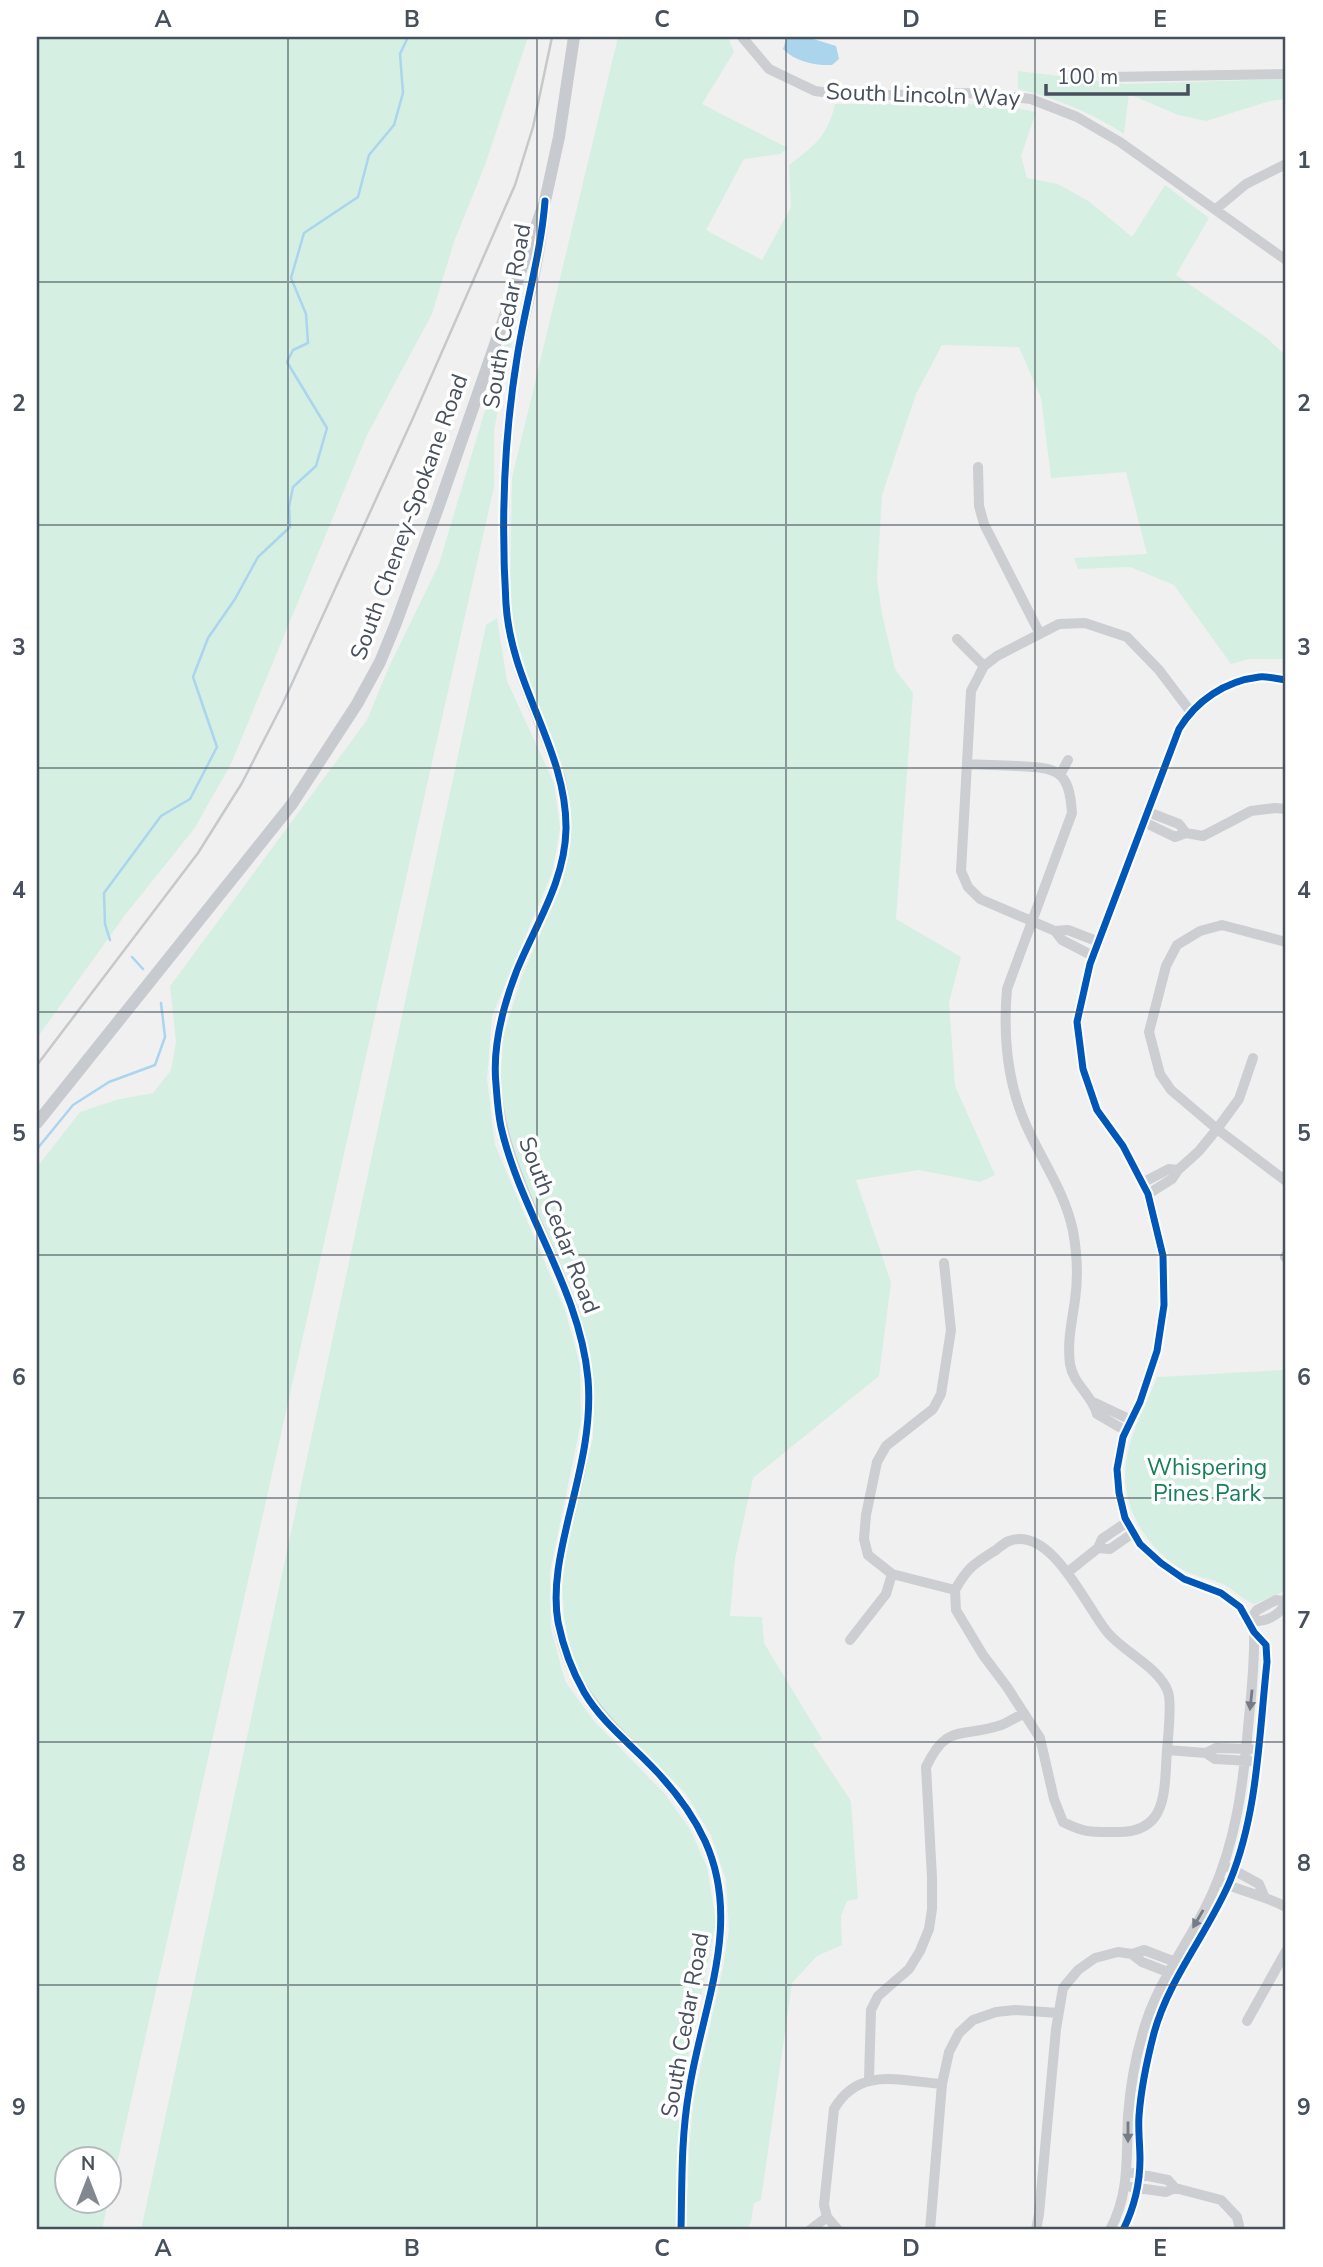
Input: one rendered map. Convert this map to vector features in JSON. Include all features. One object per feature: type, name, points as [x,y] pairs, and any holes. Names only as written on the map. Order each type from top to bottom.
[{"type":"main road","name":"South Cheney-Spokane Road","points":[[37,1123],[271,831],[321,761],[380,662],[545,201],[559,137],[573,37]]},
{"type":"street","name":"South Lincoln Way","points":[[742,37],[769,69],[814,91],[833,95],[975,93],[1031,99],[1077,117],[1121,142],[1286,260]]},
{"type":"street","points":[[1109,77],[1286,74]]},
{"type":"street","points":[[1216,209],[1246,184],[1286,164]]},
{"type":"street","name":"South Cedar Road","points":[[545,201],[542,237],[509,404],[505,504],[506,604],[510,641],[518,671],[562,783],[566,831],[560,872],[500,1018],[495,1075],[500,1124],[517,1177],[578,1327],[588,1377],[589,1420],[557,1582],[557,1618],[567,1656],[585,1695],[614,1729],[659,1773],[687,1808],[705,1842],[718,1880],[722,1928],[716,1974],[689,2092],[682,2156],[681,2230]]},
{"type":"street","points":[[978,467],[981,517],[1041,634]]},
{"type":"street","points":[[1093,956],[1062,940],[1055,931],[980,899],[968,887],[961,872],[971,691],[984,666],[997,656],[1059,624],[1085,623],[1127,637],[1159,670],[1190,711]]},
{"type":"street","points":[[957,639],[984,666]]},
{"type":"street","points":[[1123,2230],[1131,2215],[1131,2187],[1144,2077],[1155,2030],[1176,1969],[1209,1926],[1223,1882],[1248,1826],[1252,1749],[1267,1662],[1265,1645],[1240,1607],[1221,1594],[1184,1579],[1161,1563],[1140,1544],[1127,1522],[1119,1493],[1117,1469],[1126,1432],[1140,1402],[1157,1351],[1164,1304],[1163,1256],[1148,1194],[1123,1146],[1097,1110],[1083,1069],[1077,1021],[1093,956],[1179,729],[1190,711],[1219,689],[1259,677],[1286,680]]},
{"type":"street","points":[[1060,775],[1068,760]]},
{"type":"street","points":[[967,764],[1048,767],[1060,775],[1071,793],[1072,813],[1007,989],[1004,1017],[1006,1047],[1012,1082],[1026,1124],[1062,1193],[1073,1231],[1077,1271],[1076,1299],[1068,1342],[1070,1367],[1078,1384],[1093,1402],[1097,1414],[1126,1432]]},
{"type":"street","points":[[1146,817],[1179,824],[1186,833],[1203,836],[1251,811],[1286,809]]},
{"type":"street","points":[[1286,942],[1222,925],[1200,931],[1177,945],[1166,966],[1149,1032],[1160,1074],[1171,1090],[1286,1181]]},
{"type":"street","points":[[1055,931],[1068,930],[1099,942]]},
{"type":"street","points":[[1148,1194],[1172,1179],[1217,1129],[1239,1099],[1253,1058]]},
{"type":"street","points":[[1142,1183],[1169,1169],[1178,1170]]},
{"type":"street","points":[[944,1264],[951,1329],[941,1394],[933,1409],[886,1446],[877,1462],[864,1539],[868,1555],[892,1574],[955,1590]]},
{"type":"street","points":[[1093,1402],[1131,1420]]},
{"type":"street","points":[[1068,1572],[1098,1548],[1102,1539],[1127,1522]]},
{"type":"street","points":[[1098,1548],[1110,1549],[1133,1533]]},
{"type":"street","points":[[1010,1540],[1031,1541],[1046,1549],[1068,1572],[1107,1632],[1128,1653],[1157,1674],[1169,1693],[1163,1801],[1157,1816],[1146,1827],[1128,1833],[1082,1832],[1063,1822],[1054,1799],[1040,1738],[983,1655],[956,1610],[955,1590],[967,1569],[1010,1540]]},
{"type":"street","points":[[850,1640],[886,1594],[892,1574]]},
{"type":"street","points":[[1252,1627],[1257,1610],[1276,1600],[1286,1601]]},
{"type":"street","points":[[869,2079],[871,2010],[878,1996],[909,1969],[929,1929],[932,1878],[926,1767],[945,1738],[959,1732],[1000,1726],[1023,1714]]},
{"type":"street","points":[[1206,1753],[1216,1748],[1252,1749]]},
{"type":"street","points":[[1167,1750],[1206,1753],[1215,1759],[1251,1761]]},
{"type":"street","points":[[1229,1867],[1259,1884],[1264,1896]]},
{"type":"street","points":[[1223,1882],[1254,1896],[1264,1896],[1286,1907]]},
{"type":"street","points":[[1036,2230],[1058,2013],[1063,1988],[1078,1970],[1095,1958],[1118,1952],[1132,1954],[1144,1950],[1176,1969]]},
{"type":"street","points":[[1247,2021],[1286,1951]]},
{"type":"street","points":[[930,2230],[942,2084],[949,2052],[959,2033],[973,2020],[996,2012],[1015,2010],[1058,2013]]},
{"type":"street","points":[[838,2230],[827,2217],[824,2205],[834,2109],[841,2096],[869,2079],[942,2084]]},
{"type":"street","points":[[1133,2173],[1168,2180],[1175,2188],[1221,2200],[1237,2217],[1240,2230]]},
{"type":"street","points":[[1131,2187],[1166,2192],[1175,2188]]},
{"type":"street","points":[[1110,2230],[1131,2187]]},
{"type":"street","points":[[810,2230],[827,2217]]},
{"type":"green space","points":[[37,37],[528,37],[485,165],[454,242],[432,314],[367,435],[231,764],[194,829],[125,915],[37,1038]]},
{"type":"green space","points":[[618,37],[728,37],[734,52],[702,104],[788,148],[780,154],[744,159],[706,230],[762,260],[791,207],[789,165],[819,139],[835,104],[993,104],[1036,112],[1021,156],[1027,178],[1058,184],[1090,202],[1132,237],[1165,185],[1209,218],[1176,275],[1267,338],[1286,356],[1286,659],[1249,659],[1231,664],[1174,585],[1130,567],[1078,569],[1074,558],[1147,554],[1126,472],[1051,478],[1041,398],[1019,347],[942,345],[916,394],[882,495],[877,579],[882,614],[895,669],[913,693],[896,919],[961,957],[949,1002],[955,1086],[995,1175],[980,1182],[919,1170],[856,1180],[891,1282],[879,1376],[753,1478],[735,1559],[730,1616],[762,1617],[764,1643],[822,1739],[813,1744],[851,1801],[858,1899],[847,1901],[841,1916],[842,1945],[817,1956],[792,1983],[761,2200],[754,2203],[747,2230],[686,2230],[694,2096],[729,1930],[726,1880],[711,1835],[686,1794],[613,1720],[588,1690],[570,1652],[562,1583],[567,1546],[593,1438],[594,1391],[588,1344],[574,1292],[509,1144],[500,1092],[503,1036],[522,976],[562,884],[571,832],[565,782],[514,641],[510,590],[512,478]]},
{"type":"green space","points":[[1018,71],[1125,84],[1286,79],[1286,99],[1270,101],[1206,121],[1178,115],[1129,94],[1124,134],[1072,107],[1018,89]]},
{"type":"green space","points":[[524,280],[494,430],[494,487],[121,2144],[52,2144],[52,2214],[105,2214],[102,2230],[37,2230],[37,1167],[80,1112],[116,1100],[153,1093],[171,1070],[176,1042],[170,986],[367,720],[388,669],[439,564]]},
{"type":"green space","points":[[497,618],[507,681],[554,783],[560,828],[552,873],[492,1016],[487,1079],[495,1145],[565,1310],[580,1365],[581,1422],[550,1572],[551,1629],[565,1681],[593,1720],[664,1793],[690,1829],[707,1867],[716,1923],[682,2087],[677,2149],[676,2230],[141,2230],[486,625]]},
{"type":"green space","name":"Whispering Pines Park","points":[[1286,1370],[1286,1591],[1254,1604],[1223,1584],[1194,1575],[1164,1557],[1135,1517],[1129,1502],[1125,1469],[1133,1433],[1157,1377]]},
{"type":"water","points":[[787,37],[807,37],[836,46],[839,59],[832,65],[799,60],[783,49]]},
{"type":"waterway","points":[[110,940],[105,924],[104,893],[161,816],[190,799],[217,747],[193,677],[208,638],[235,599],[258,557],[290,527],[289,507],[293,487],[316,466],[327,428],[287,362],[293,350],[308,343],[306,314],[291,278],[304,233],[358,197],[369,155],[394,125],[403,93],[400,54],[408,37]]},
{"type":"waterway","points":[[132,957],[143,969]]},
{"type":"waterway","points":[[37,1149],[73,1105],[109,1082],[155,1065],[165,1037],[161,1003]]},
{"type":"railway","points":[[37,1065],[198,853],[242,783],[283,703],[413,418],[515,185],[533,127],[552,37]]},
{"type":"cycle path","points":[[545,201],[509,419],[504,512],[506,604],[518,663],[558,772],[566,829],[561,866],[555,884],[517,970],[503,1012],[497,1040],[496,1084],[500,1122],[510,1159],[574,1314],[588,1379],[584,1448],[558,1569],[556,1609],[562,1640],[576,1676],[591,1703],[608,1724],[647,1761],[683,1804],[705,1841],[716,1872],[720,1934],[710,1997],[686,2108],[681,2230]]},
{"type":"cycle path","points":[[1123,2230],[1138,2186],[1140,2106],[1154,2033],[1169,1993],[1230,1881],[1246,1828],[1256,1773],[1267,1662],[1266,1645],[1254,1632],[1240,1607],[1221,1593],[1184,1579],[1161,1563],[1140,1544],[1125,1518],[1117,1469],[1123,1437],[1140,1402],[1157,1351],[1164,1305],[1163,1256],[1148,1194],[1123,1146],[1097,1110],[1083,1069],[1077,1022],[1090,964],[1179,729],[1203,701],[1223,688],[1259,677],[1286,680]]}]
